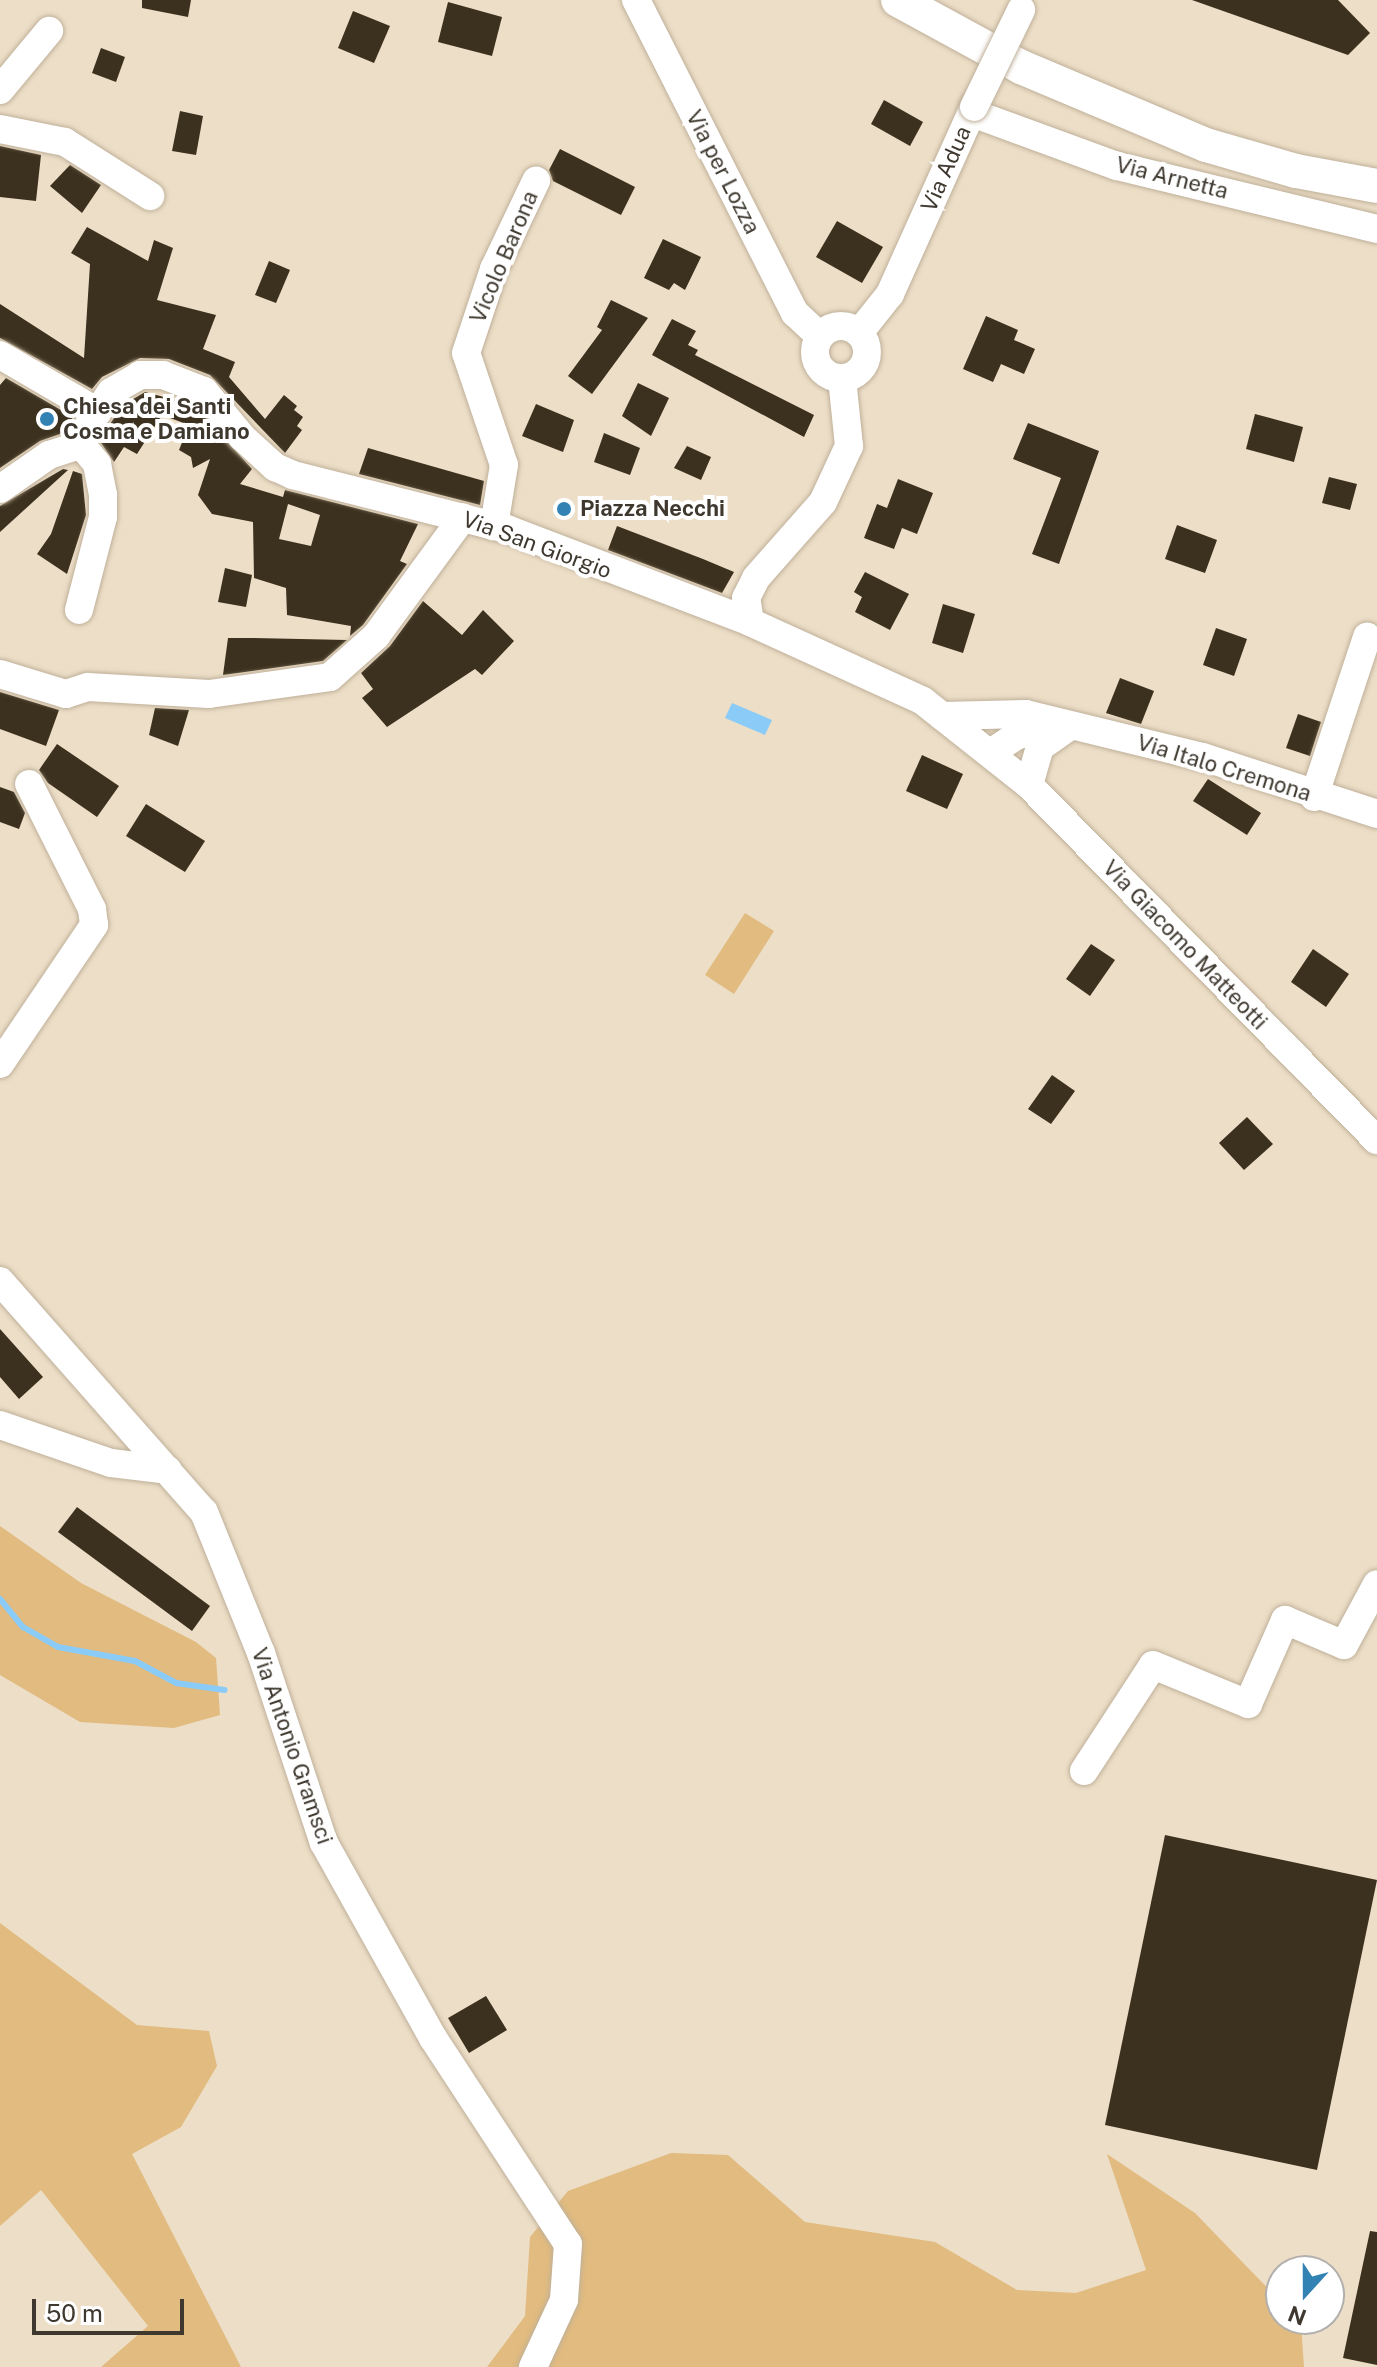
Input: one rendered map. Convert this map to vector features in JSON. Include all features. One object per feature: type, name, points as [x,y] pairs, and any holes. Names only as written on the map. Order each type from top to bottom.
[{"type":"main road","points":[[898,0],[1021,67],[1206,145],[1296,171],[1377,186]]},
{"type":"street","name":"Via per Lozza","points":[[636,0],[795,313],[820,336]]},
{"type":"street","name":"Via Adua","points":[[859,333],[890,294],[1024,5]]},
{"type":"street","points":[[0,90],[49,31]]},
{"type":"street","name":"Via Arnetta","points":[[973,110],[1117,166],[1377,229]]},
{"type":"street","points":[[0,129],[65,142],[150,196]]},
{"type":"street","name":"Vicolo Barona","points":[[494,526],[504,465],[494,423],[470,375],[466,353],[494,269],[536,181]]},
{"type":"street","points":[[834,326],[859,333],[867,349],[864,363],[842,378],[820,367],[815,352],[820,336],[834,326]]},
{"type":"street","points":[[0,355],[98,412]]},
{"type":"street","name":"Via San Giorgio","points":[[78,441],[111,392],[140,375],[185,381],[204,391],[275,467],[494,526],[750,622],[923,701],[992,752]]},
{"type":"street","points":[[750,622],[746,598],[756,578],[823,502],[849,446],[842,378]]},
{"type":"street","points":[[0,489],[49,455],[78,441],[97,464],[103,495],[103,517],[79,610]]},
{"type":"street","points":[[0,674],[66,694],[88,687],[209,694],[330,677],[376,636],[463,517]]},
{"type":"street","points":[[1314,797],[1367,637]]},
{"type":"street","name":"Via Italo Cremona","points":[[942,716],[1026,714],[1203,757],[1314,797],[1377,814]]},
{"type":"street","points":[[992,752],[1016,736],[1062,724]]},
{"type":"street","points":[[1029,785],[1040,747],[1062,724]]},
{"type":"street","name":"Via Giacomo Matteotti","points":[[992,752],[1029,785],[1377,1140]]},
{"type":"street","points":[[0,1064],[94,925],[92,909],[29,784]]},
{"type":"street","name":"Via Antonio Gramsci","points":[[0,1281],[204,1512],[261,1653],[324,1843],[433,2038],[568,2244],[564,2300],[533,2367]]},
{"type":"street","points":[[0,1425],[72,1446],[111,1463],[168,1470]]},
{"type":"street","points":[[72,1446],[102,1444],[132,1428]]},
{"type":"street","points":[[1084,1771],[1153,1665],[1248,1704],[1285,1620],[1344,1645],[1377,1584]]},
{"type":"shaded area","points":[[745,913],[774,931],[734,994],[705,975]]},
{"type":"shaded area","points":[[0,1526],[81,1583],[196,1642],[216,1658],[220,1715],[174,1728],[80,1722],[0,1675]]},
{"type":"shaded area","points":[[0,1923],[137,2025],[209,2031],[217,2066],[181,2127],[132,2154],[241,2367],[101,2367],[148,2326],[41,2190],[0,2226]]},
{"type":"shaded area","points":[[671,2153],[728,2155],[805,2222],[935,2242],[1017,2290],[1076,2293],[1146,2270],[1107,2154],[1195,2213],[1265,2285],[1265,2335],[1302,2335],[1304,2367],[487,2367],[525,2316],[530,2237],[568,2191]]},
{"type":"water","points":[[732,703],[772,720],[765,735],[725,718]]},
{"type":"building","points":[[142,0],[191,0],[188,17],[142,8]]},
{"type":"building","points":[[1192,0],[1338,0],[1370,33],[1348,55]]},
{"type":"building","points":[[448,2],[502,17],[492,56],[438,42]]},
{"type":"building","points":[[353,11],[390,26],[374,63],[338,48]]},
{"type":"building","points":[[101,48],[125,57],[116,82],[92,73]]},
{"type":"building","points":[[884,100],[923,122],[910,146],[871,124]]},
{"type":"building","points":[[180,111],[203,116],[196,155],[172,151]]},
{"type":"building","points":[[0,146],[41,155],[36,201],[0,197]]},
{"type":"building","points":[[560,149],[635,187],[621,215],[553,181],[549,170]]},
{"type":"building","points":[[70,165],[101,185],[82,213],[50,186]]},
{"type":"building","points":[[837,221],[883,247],[862,283],[816,257]]},
{"type":"building","points":[[87,227],[148,261],[154,240],[173,248],[157,300],[216,315],[203,349],[235,362],[229,377],[265,419],[284,395],[297,406],[294,410],[303,417],[297,426],[302,430],[285,453],[210,375],[169,359],[140,358],[102,377],[92,389],[0,338],[0,304],[84,358],[90,264],[71,253]]},
{"type":"building","points":[[663,239],[701,257],[685,290],[674,283],[669,290],[644,278]]},
{"type":"building","points":[[269,261],[290,270],[276,303],[255,295]]},
{"type":"building","points":[[611,300],[648,318],[592,394],[568,376],[602,330],[597,327]]},
{"type":"building","points":[[986,316],[1018,330],[1014,340],[1035,349],[1024,374],[1001,364],[993,382],[963,369]]},
{"type":"building","points":[[672,319],[696,331],[688,345],[698,350],[695,355],[814,415],[804,437],[652,355]]},
{"type":"building","points":[[6,378],[73,417],[63,433],[40,441],[0,468],[0,385]]},
{"type":"building","points":[[638,383],[669,398],[651,436],[622,416]]},
{"type":"building","points":[[145,392],[194,405],[252,469],[240,484],[283,497],[285,490],[418,524],[400,561],[407,564],[363,625],[350,636],[351,626],[287,615],[286,588],[254,578],[253,522],[212,514],[198,495],[210,459],[193,468],[191,457],[179,450],[189,425],[162,415],[137,454],[124,447],[114,462],[99,440],[123,405]],"holes":[[[288,504],[320,515],[311,546],[279,539]]]},
{"type":"building","points":[[536,404],[574,420],[563,452],[522,436]]},
{"type":"building","points":[[1255,414],[1303,427],[1294,462],[1246,449]]},
{"type":"building","points":[[1028,423],[1099,451],[1059,564],[1032,554],[1061,478],[1013,459]]},
{"type":"building","points":[[604,433],[640,448],[630,475],[594,462]]},
{"type":"building","points":[[687,446],[711,457],[701,480],[674,468]]},
{"type":"building","points":[[368,448],[484,481],[480,505],[359,474]]},
{"type":"building","points":[[63,469],[68,470],[0,532],[0,506]]},
{"type":"building","points":[[73,471],[82,474],[86,515],[67,574],[37,554],[51,534]]},
{"type":"building","points":[[1329,477],[1357,484],[1350,510],[1322,503]]},
{"type":"building","points":[[898,479],[933,493],[917,534],[902,528],[894,549],[864,538],[877,504],[887,508]]},
{"type":"building","points":[[1177,525],[1217,540],[1205,573],[1165,559]]},
{"type":"building","points":[[617,526],[734,572],[722,593],[608,550]]},
{"type":"building","points":[[225,568],[252,575],[246,607],[218,602]]},
{"type":"building","points":[[865,572],[909,594],[890,630],[855,612],[862,597],[854,592]]},
{"type":"building","points":[[423,601],[462,635],[483,610],[514,641],[482,675],[475,669],[387,727],[362,698],[373,689],[361,673],[390,646]]},
{"type":"building","points":[[943,604],[975,614],[963,653],[932,643]]},
{"type":"building","points":[[1216,628],[1247,639],[1234,676],[1203,665]]},
{"type":"building","points":[[228,638],[347,640],[323,661],[223,675]]},
{"type":"building","points":[[1120,678],[1154,691],[1141,724],[1106,713]]},
{"type":"building","points":[[0,692],[59,710],[46,746],[0,729]]},
{"type":"building","points":[[155,708],[189,710],[178,746],[149,735]]},
{"type":"building","points":[[1298,714],[1321,722],[1310,756],[1286,748]]},
{"type":"building","points":[[57,744],[119,786],[97,817],[48,783],[39,770]]},
{"type":"building","points":[[922,755],[963,774],[947,809],[906,791]]},
{"type":"building","points":[[1208,779],[1261,813],[1247,835],[1193,801]]},
{"type":"building","points":[[0,787],[14,792],[25,813],[19,829],[0,822]]},
{"type":"building","points":[[146,804],[205,841],[185,872],[126,836]]},
{"type":"building","points":[[1091,944],[1115,960],[1090,996],[1066,979]]},
{"type":"building","points":[[1313,949],[1349,974],[1326,1007],[1291,982]]},
{"type":"building","points":[[1052,1075],[1075,1091],[1051,1124],[1028,1109]]},
{"type":"building","points":[[1247,1117],[1273,1144],[1244,1170],[1219,1143]]},
{"type":"building","points":[[0,1329],[43,1377],[19,1399],[0,1377]]},
{"type":"building","points":[[77,1507],[210,1606],[192,1631],[58,1532]]},
{"type":"building","points":[[1165,1835],[1377,1880],[1317,2170],[1105,2125]]},
{"type":"building","points":[[486,1996],[507,2030],[469,2053],[448,2018]]},
{"type":"building","points":[[1370,2231],[1377,2232],[1377,2365],[1343,2358]]},
{"type":"waterway","points":[[0,1599],[23,1627],[58,1647],[135,1661],[176,1683],[224,1690]]},
{"type":"place","name":"Chiesa dei Santi Cosma e Damiano","points":[[47,419]]},
{"type":"place","name":"Piazza Necchi","points":[[564,509]]}]
